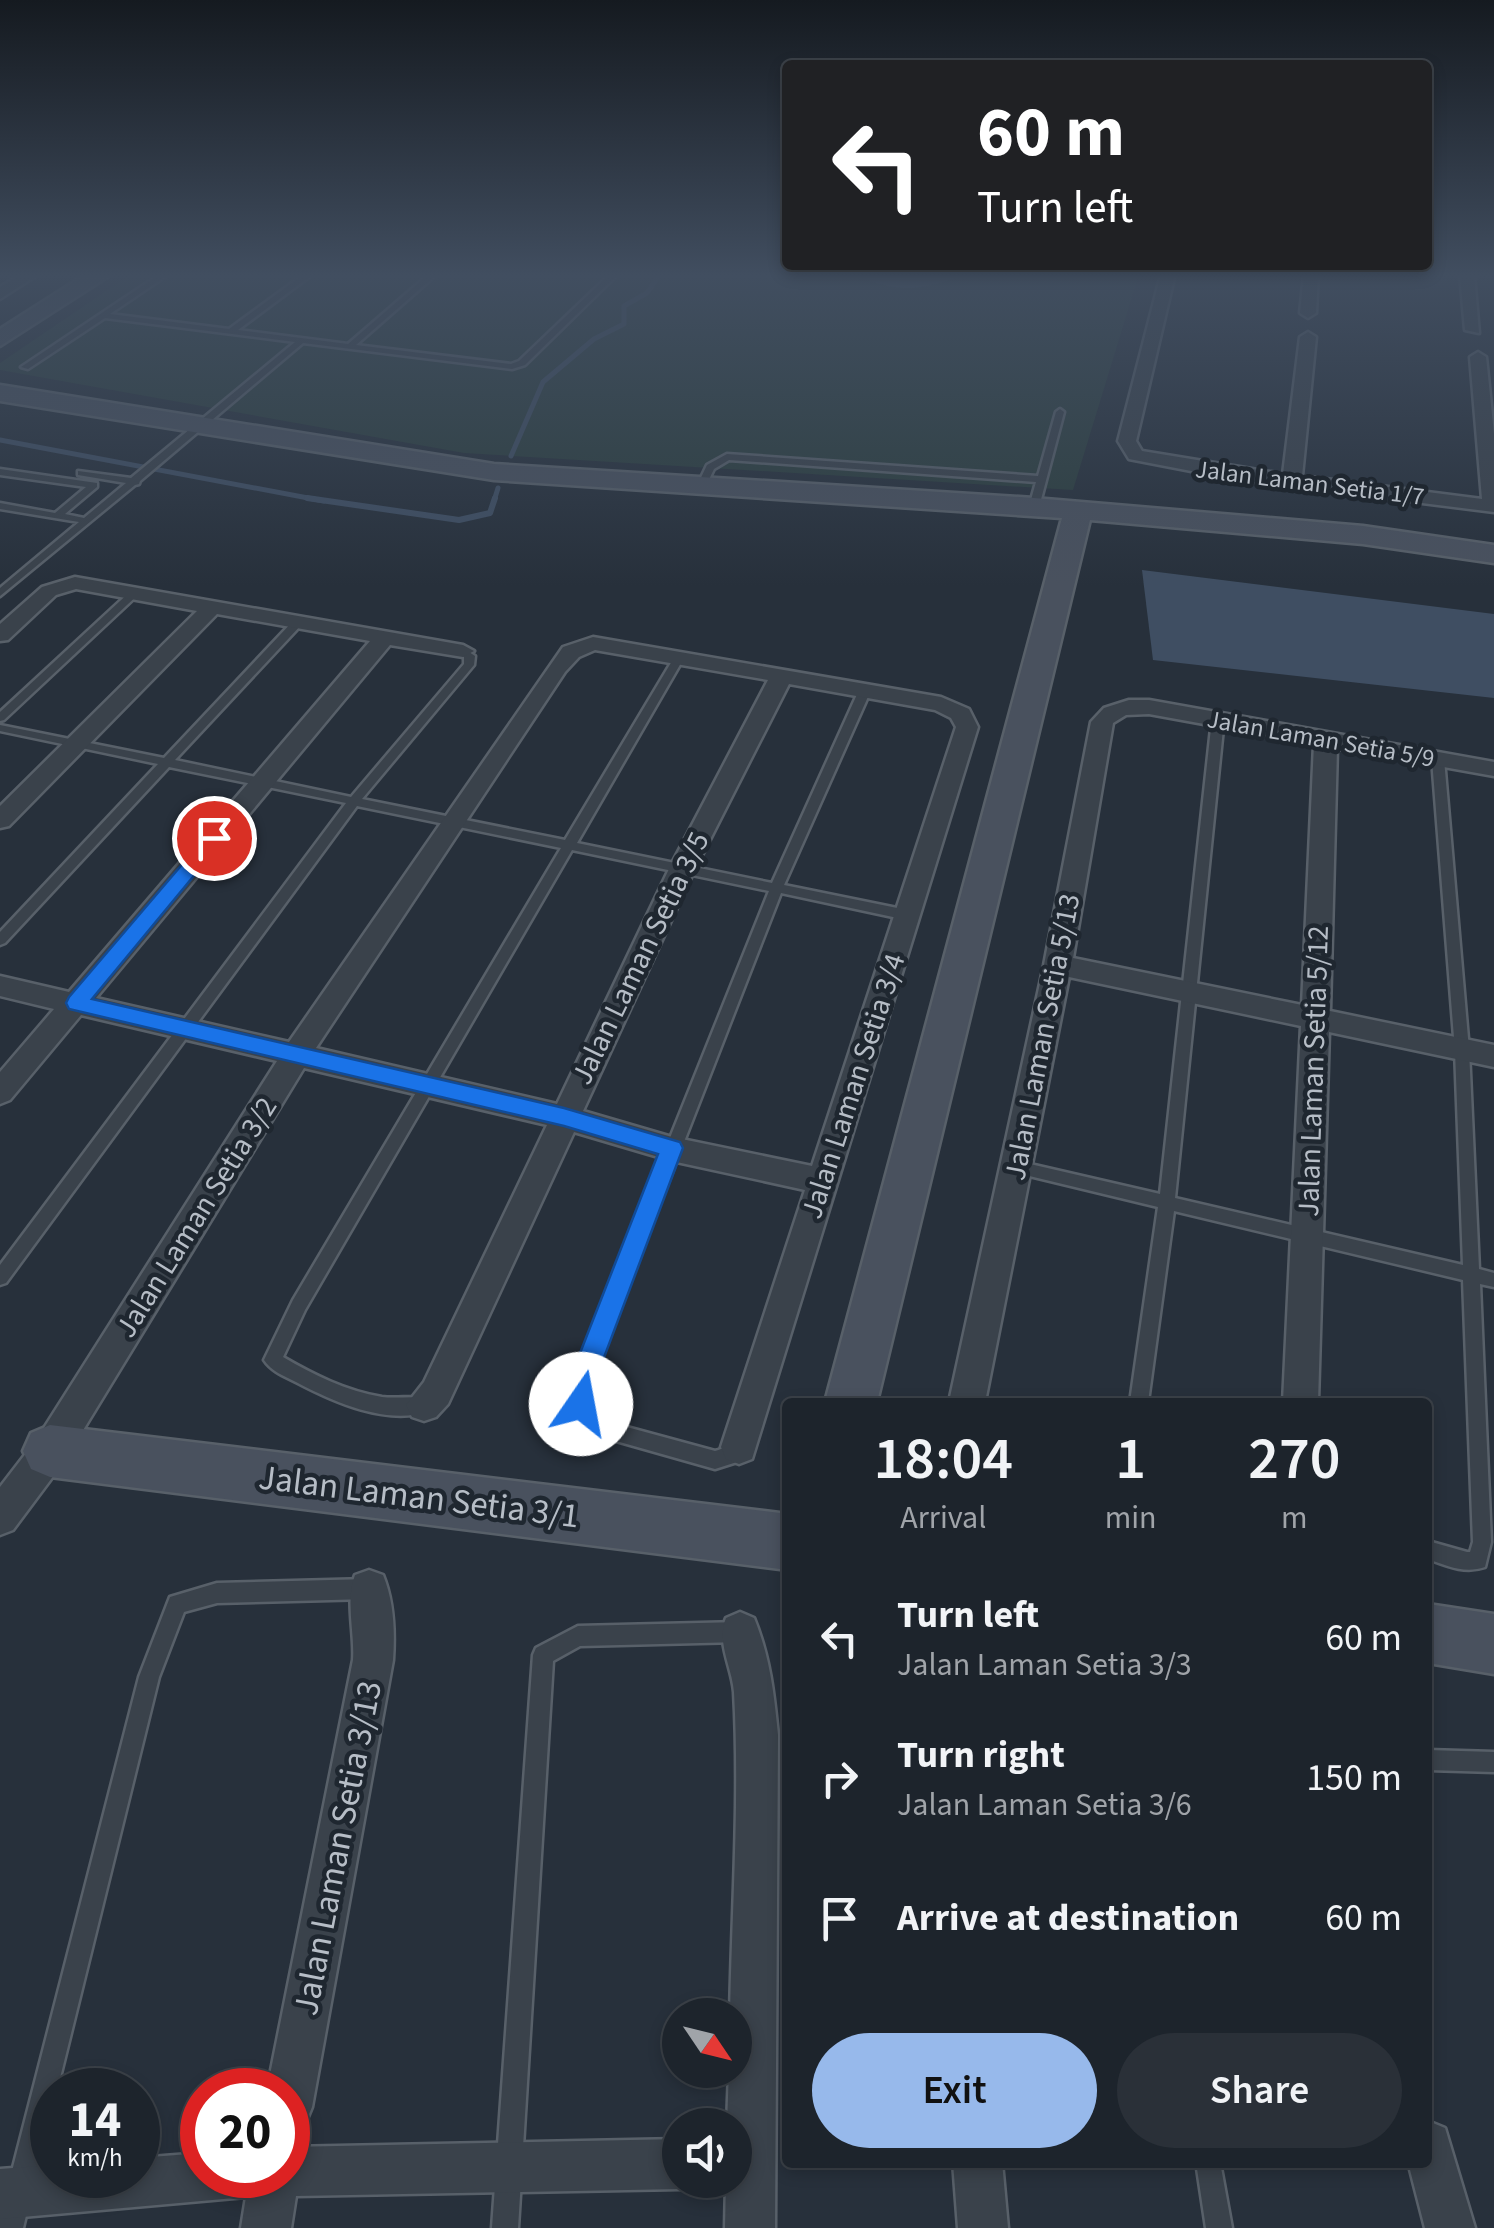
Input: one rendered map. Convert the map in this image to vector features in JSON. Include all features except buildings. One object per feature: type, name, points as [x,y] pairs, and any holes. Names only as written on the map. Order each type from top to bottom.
[{"type":"street","name":"Jalan Laman Setia 1/7","points":[[1142,378],[1127,441],[1129,449],[1147,459],[1493,506]]},
{"type":"street","points":[[1292,480],[1303,378]]},
{"type":"street","points":[[1480,378],[1493,506]]},
{"type":"street","points":[[0,393],[192,435],[525,488],[1363,535],[1494,557]]},
{"type":"street","points":[[0,409],[494,472],[701,488],[1037,493],[1076,518],[1156,528],[1364,541],[1494,557]]},
{"type":"street","points":[[851,1398],[1076,518]]},
{"type":"street","points":[[1063,571],[1097,538],[1156,528]]},
{"type":"street","points":[[0,634],[60,586],[75,583],[463,652]]},
{"type":"street","points":[[0,820],[213,606]]},
{"type":"street","points":[[0,1092],[384,638]]},
{"type":"street","name":"Jalan Laman Setia 3/2","points":[[0,1517],[50,1451],[297,1054],[558,668],[572,652],[593,643],[680,656]]},
{"type":"street","points":[[680,656],[865,690]]},
{"type":"street","name":"Jalan Laman Setia 3/5","points":[[424,1405],[436,1393],[682,869],[782,675]]},
{"type":"street","name":"Jalan Laman Setia 3/4","points":[[740,1447],[968,726],[960,714],[941,704],[865,690]]},
{"type":"street","name":"Jalan Laman Setia 5/13","points":[[968,1398],[1058,965],[1102,722],[1120,706],[1149,707]]},
{"type":"street","name":"Jalan Laman Setia 5/9","points":[[1149,707],[1494,769]]},
{"type":"street","name":"Jalan Laman Setia 5/12","points":[[1301,1398],[1326,739]]},
{"type":"street","points":[[1058,965],[1494,1056]]},
{"type":"street","points":[[0,986],[822,1181]]},
{"type":"street","name":"Jalan Laman Setia 3/1","points":[[50,1451],[782,1541]]},
{"type":"street","name":"Jalan Laman Setia 3/13","points":[[295,2068],[373,1660],[375,1633],[368,1589]]},
{"type":"street","points":[[740,1632],[753,1677],[756,1735],[744,2108]]},
{"type":"street","points":[[1432,1635],[1494,1644]]},
{"type":"street","points":[[1432,2160],[1450,2228]]},
{"type":"street","points":[[310,2172],[662,2165]]},
{"type":"street","points":[[977,2168],[983,2228]]},
{"type":"street","points":[[10,2206],[180,2183]]},
{"type":"street","points":[[266,2228],[271,2198]]},
{"type":"street","points":[[746,2198],[750,2228]]},
{"type":"lane","points":[[0,593],[258,378]]},
{"type":"lane","points":[[1037,493],[1060,412]]},
{"type":"lane","points":[[0,460],[94,486],[57,516]]},
{"type":"lane","points":[[0,472],[141,478]]},
{"type":"lane","points":[[3,504],[88,521]]},
{"type":"lane","points":[[0,718],[137,591]]},
{"type":"lane","points":[[0,940],[299,620]]},
{"type":"lane","points":[[0,1278],[354,801],[469,665],[470,656],[463,652]]},
{"type":"lane","points":[[424,1405],[408,1408],[319,1388],[273,1360],[299,1306],[426,1085],[680,656]]},
{"type":"lane","points":[[740,1447],[732,1456],[715,1460],[595,1427],[581,1404],[584,1376],[776,887],[865,690]]},
{"type":"lane","points":[[1140,1398],[1166,1202],[1218,719]]},
{"type":"lane","points":[[0,728],[908,915]]},
{"type":"lane","points":[[1432,1551],[1467,1562],[1478,1560],[1482,1542],[1462,1050],[1438,758]]},
{"type":"lane","points":[[1016,1167],[1494,1280]]},
{"type":"lane","points":[[10,2206],[149,1677],[177,1604],[217,1593],[368,1589]]},
{"type":"lane","points":[[505,2228],[543,1655],[578,1636],[740,1632]]},
{"type":"lane","points":[[1432,1760],[1494,1762]]},
{"type":"lane","points":[[1209,2168],[1219,2228]]},
{"type":"shaded area","points":[[45,378],[1107,378],[1073,490],[464,453]]},
{"type":"water","points":[[1142,570],[1494,614],[1494,698],[1153,660]]},
{"type":"waterway","points":[[511,456],[548,378]]},
{"type":"waterway","points":[[0,440],[312,499]]},
{"type":"waterway","points":[[494,501],[498,488]]},
{"type":"waterway","points":[[307,498],[312,499]]},
{"type":"waterway","points":[[312,499],[459,520],[490,513],[494,501]]},
{"type":"waterway","points":[[312,499],[324,501]]},
{"type":"route","points":[[214,838],[77,1003],[564,1117],[672,1148],[584,1376],[581,1404]]}]
